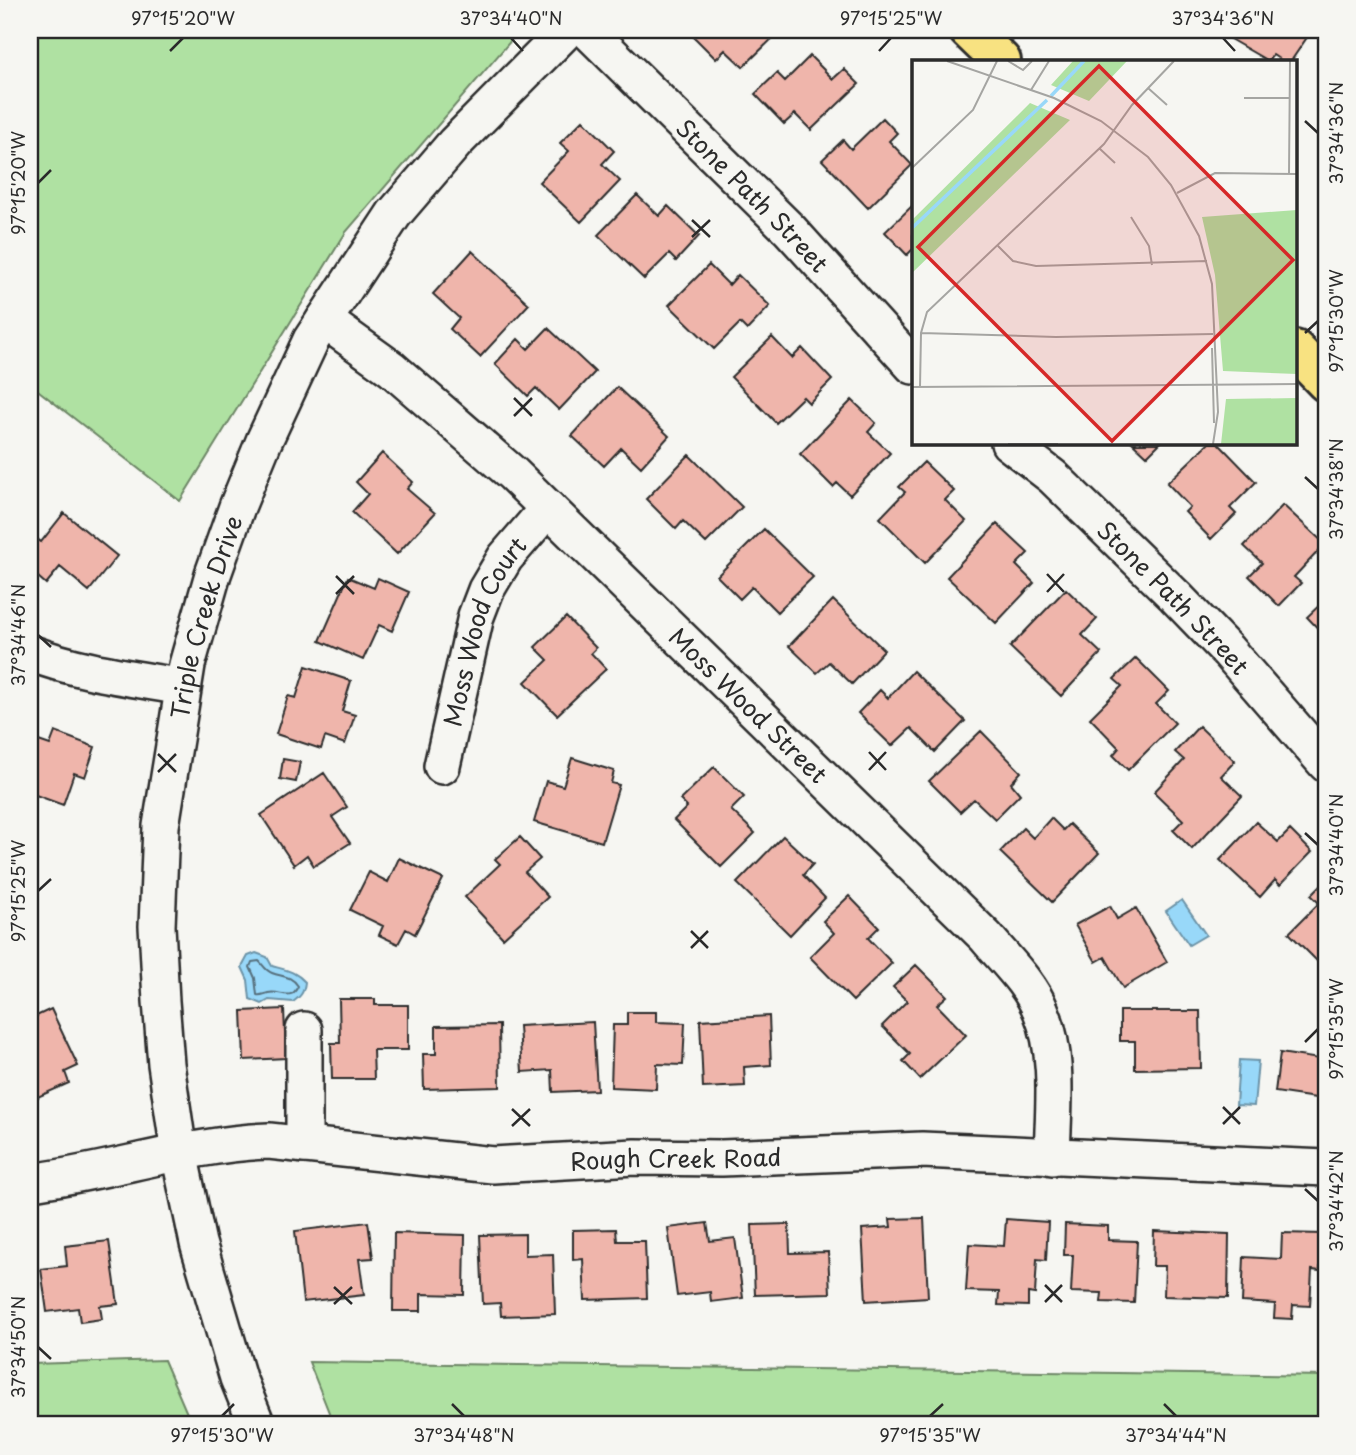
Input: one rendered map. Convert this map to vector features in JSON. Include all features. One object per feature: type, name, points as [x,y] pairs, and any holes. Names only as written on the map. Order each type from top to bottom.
[{"type":"main road","points":[[969,30],[1000,60]]},
{"type":"main road","points":[[1296,352],[1326,382]]},
{"type":"street","name":"Triple Creek Drive","points":[[257,1425],[238,1378],[198,1243],[179,1153],[166,1064],[157,926],[161,826],[183,687],[213,574],[237,507],[299,365],[324,320],[394,214],[455,143],[567,30]]},
{"type":"street","name":"Stone Path Street","points":[[587,30],[808,248],[829,275],[912,365]]},
{"type":"street","name":"Moss Wood Street","points":[[324,320],[392,369],[513,474],[983,934],[1017,974],[1041,1010],[1051,1042],[1054,1091],[1052,1157]]},
{"type":"street","name":"Stone Path Street","points":[[1010,444],[1053,477],[1175,596],[1228,651],[1326,764]]},
{"type":"street","name":"Moss Wood Court","points":[[442,766],[476,616],[486,590],[505,558],[548,508]]},
{"type":"street","points":[[30,653],[88,671],[183,687]]},
{"type":"street","points":[[304,1030],[304,1145]]},
{"type":"street","name":"Rough Creek Road","points":[[30,1182],[71,1177],[238,1142],[269,1141],[493,1165],[635,1157],[709,1159],[922,1150],[1326,1168]]},
{"type":"green space","points":[[30,30],[520,30],[346,232],[180,501],[30,384]]},
{"type":"green space","points":[[164,1360],[192,1425],[30,1425],[30,1364]]},
{"type":"green space","points":[[309,1362],[1326,1376],[1326,1425],[334,1425]]},
{"type":"water","points":[[1182,900],[1206,935],[1189,945],[1166,911]]},
{"type":"water","points":[[256,953],[267,957],[272,966],[294,973],[305,982],[298,998],[293,1002],[269,1000],[262,1004],[250,999],[248,980],[242,967],[248,956]]},
{"type":"water","points":[[1239,1060],[1258,1061],[1254,1106],[1236,1105]]},
{"type":"building","points":[[687,30],[781,30],[743,67],[725,50],[716,59]]},
{"type":"building","points":[[1223,30],[1312,30],[1292,60],[1280,60],[1273,55],[1266,60],[1230,39],[1232,36]]},
{"type":"building","points":[[810,56],[833,79],[844,69],[859,84],[811,130],[795,114],[784,124],[755,94],[777,73],[785,81]]},
{"type":"building","points":[[883,118],[897,133],[889,141],[912,165],[868,208],[822,160],[843,140],[851,149]]},
{"type":"building","points":[[583,120],[614,151],[602,164],[620,181],[581,222],[539,182],[569,151],[560,143]]},
{"type":"building","points":[[637,195],[659,216],[668,206],[699,236],[676,261],[669,254],[644,279],[598,235]]},
{"type":"building","points":[[912,206],[912,250],[907,255],[885,232]]},
{"type":"building","points":[[472,251],[529,304],[480,357],[450,329],[459,318],[433,294]]},
{"type":"building","points":[[709,265],[729,285],[738,275],[770,306],[747,330],[740,323],[714,349],[669,305]]},
{"type":"building","points":[[548,328],[595,372],[559,410],[536,388],[528,396],[495,364],[518,339],[528,349]]},
{"type":"building","points":[[772,337],[792,358],[802,348],[832,380],[809,403],[803,397],[776,423],[731,377]]},
{"type":"building","points":[[617,387],[669,436],[641,467],[621,448],[604,466],[572,436]]},
{"type":"building","points":[[852,400],[876,423],[868,432],[890,453],[850,495],[837,483],[833,487],[800,454]]},
{"type":"building","points":[[1134,444],[1159,444],[1147,456]]},
{"type":"building","points":[[1208,444],[1219,444],[1256,482],[1230,508],[1236,514],[1211,539],[1185,512],[1190,507],[1167,483]]},
{"type":"building","points":[[382,453],[413,482],[407,489],[435,513],[397,554],[352,512],[368,494],[356,482]]},
{"type":"building","points":[[689,455],[742,507],[706,543],[683,521],[676,529],[646,499]]},
{"type":"building","points":[[924,462],[954,491],[945,500],[966,521],[925,563],[880,518],[905,492],[899,487]]},
{"type":"building","points":[[1283,505],[1325,544],[1294,577],[1301,583],[1279,606],[1249,576],[1262,563],[1244,546]]},
{"type":"building","points":[[64,513],[117,556],[89,591],[60,567],[46,584],[30,570],[31,534],[41,542]]},
{"type":"building","points":[[997,524],[1028,553],[1016,565],[1034,583],[996,623],[947,577]]},
{"type":"building","points":[[764,529],[813,577],[777,612],[752,587],[740,599],[717,576]]},
{"type":"building","points":[[348,577],[374,588],[378,578],[409,592],[392,631],[379,625],[363,660],[320,641]]},
{"type":"building","points":[[1066,589],[1097,619],[1082,635],[1101,653],[1061,696],[1010,647]]},
{"type":"building","points":[[1326,599],[1326,637],[1307,617]]},
{"type":"building","points":[[833,600],[884,650],[852,684],[829,662],[817,673],[789,646]]},
{"type":"building","points":[[566,617],[596,648],[591,653],[606,669],[557,715],[525,682],[548,660],[535,647]]},
{"type":"building","points":[[1136,658],[1169,691],[1156,704],[1175,723],[1128,770],[1113,755],[1119,748],[1090,718],[1122,686],[1114,679]]},
{"type":"building","points":[[306,666],[351,681],[342,711],[355,715],[345,744],[325,737],[321,749],[276,734],[288,696],[296,698]]},
{"type":"building","points":[[913,671],[965,721],[935,752],[911,728],[892,746],[858,713],[880,690],[888,698]]},
{"type":"building","points":[[1199,726],[1235,761],[1221,776],[1242,796],[1192,849],[1173,830],[1183,820],[1154,792],[1184,760],[1175,752]]},
{"type":"building","points":[[981,731],[1021,772],[1011,783],[1020,794],[995,819],[974,799],[960,812],[929,781]]},
{"type":"building","points":[[55,732],[95,747],[85,777],[74,773],[63,805],[30,793],[30,738],[50,745]]},
{"type":"building","points":[[572,758],[614,771],[611,783],[619,785],[602,842],[534,822],[546,781],[563,786]]},
{"type":"building","points":[[283,759],[300,762],[296,782],[280,779]]},
{"type":"building","points":[[714,767],[744,797],[731,810],[755,833],[721,867],[674,820],[687,807],[680,800]]},
{"type":"building","points":[[324,773],[347,807],[332,817],[350,843],[314,866],[307,855],[294,865],[261,815]]},
{"type":"building","points":[[1051,818],[1063,830],[1069,824],[1099,853],[1052,902],[1000,852],[1023,828],[1033,838]]},
{"type":"building","points":[[1256,822],[1278,842],[1290,830],[1312,852],[1280,885],[1275,880],[1260,897],[1220,860]]},
{"type":"building","points":[[783,836],[813,864],[803,875],[825,898],[790,935],[737,883]]},
{"type":"building","points":[[520,837],[540,859],[525,872],[548,897],[503,938],[465,897],[500,864],[495,859]]},
{"type":"building","points":[[399,858],[443,879],[415,934],[406,929],[398,944],[379,935],[383,926],[350,910],[369,872],[388,882]]},
{"type":"building","points":[[1326,880],[1326,970],[1289,933],[1319,903],[1311,895]]},
{"type":"building","points":[[849,896],[879,927],[868,938],[892,963],[853,1001],[810,957],[834,933],[823,921]]},
{"type":"building","points":[[1110,906],[1117,919],[1136,908],[1167,962],[1123,988],[1105,957],[1096,962],[1075,925]]},
{"type":"building","points":[[916,965],[947,996],[937,1005],[966,1035],[920,1079],[903,1061],[910,1054],[882,1026],[907,1001],[893,987]]},
{"type":"building","points":[[339,999],[375,999],[375,1005],[408,1005],[408,1050],[373,1050],[374,1079],[332,1079],[331,1043],[340,1043]]},
{"type":"building","points":[[51,1009],[78,1066],[65,1072],[69,1083],[31,1100],[30,1019]]},
{"type":"building","points":[[284,1009],[286,1058],[244,1060],[242,1011]]},
{"type":"building","points":[[1120,1011],[1200,1011],[1201,1068],[1135,1069],[1135,1041],[1120,1041]]},
{"type":"building","points":[[627,1012],[656,1012],[656,1022],[685,1023],[683,1065],[657,1064],[656,1089],[611,1087],[613,1025],[627,1025]]},
{"type":"building","points":[[769,1016],[771,1065],[744,1067],[745,1086],[703,1088],[700,1020]]},
{"type":"building","points":[[593,1022],[597,1090],[553,1092],[552,1070],[522,1072],[519,1026]]},
{"type":"building","points":[[499,1025],[500,1087],[424,1089],[423,1054],[436,1054],[436,1026]]},
{"type":"building","points":[[1280,1053],[1326,1060],[1323,1099],[1275,1092]]},
{"type":"building","points":[[924,1218],[928,1297],[866,1301],[862,1229],[891,1227],[890,1219]]},
{"type":"building","points":[[1006,1219],[1048,1222],[1046,1260],[1037,1259],[1035,1294],[1028,1293],[1028,1306],[998,1305],[999,1292],[966,1291],[969,1244],[1004,1246]]},
{"type":"building","points":[[368,1222],[373,1258],[359,1259],[364,1295],[303,1302],[295,1231]]},
{"type":"building","points":[[707,1223],[710,1241],[735,1238],[743,1298],[711,1302],[710,1292],[677,1296],[668,1228]]},
{"type":"building","points":[[789,1224],[790,1253],[828,1252],[830,1293],[755,1295],[752,1225]]},
{"type":"building","points":[[1065,1224],[1108,1226],[1108,1240],[1137,1241],[1134,1303],[1101,1302],[1102,1293],[1071,1292],[1073,1255],[1064,1255]]},
{"type":"building","points":[[616,1229],[617,1241],[645,1241],[647,1298],[585,1300],[583,1259],[573,1260],[573,1230]]},
{"type":"building","points":[[1154,1231],[1229,1234],[1228,1298],[1164,1296],[1165,1266],[1153,1266]]},
{"type":"building","points":[[394,1233],[465,1235],[464,1295],[421,1294],[421,1311],[393,1311]]},
{"type":"building","points":[[1282,1233],[1322,1234],[1320,1271],[1312,1270],[1310,1306],[1293,1305],[1292,1319],[1274,1318],[1275,1304],[1242,1302],[1244,1257],[1281,1259]]},
{"type":"building","points":[[525,1234],[525,1255],[553,1254],[555,1314],[501,1316],[500,1303],[483,1304],[480,1235]]},
{"type":"building","points":[[109,1241],[118,1304],[100,1306],[102,1319],[80,1322],[78,1308],[47,1312],[41,1269],[67,1266],[65,1246]]}]
